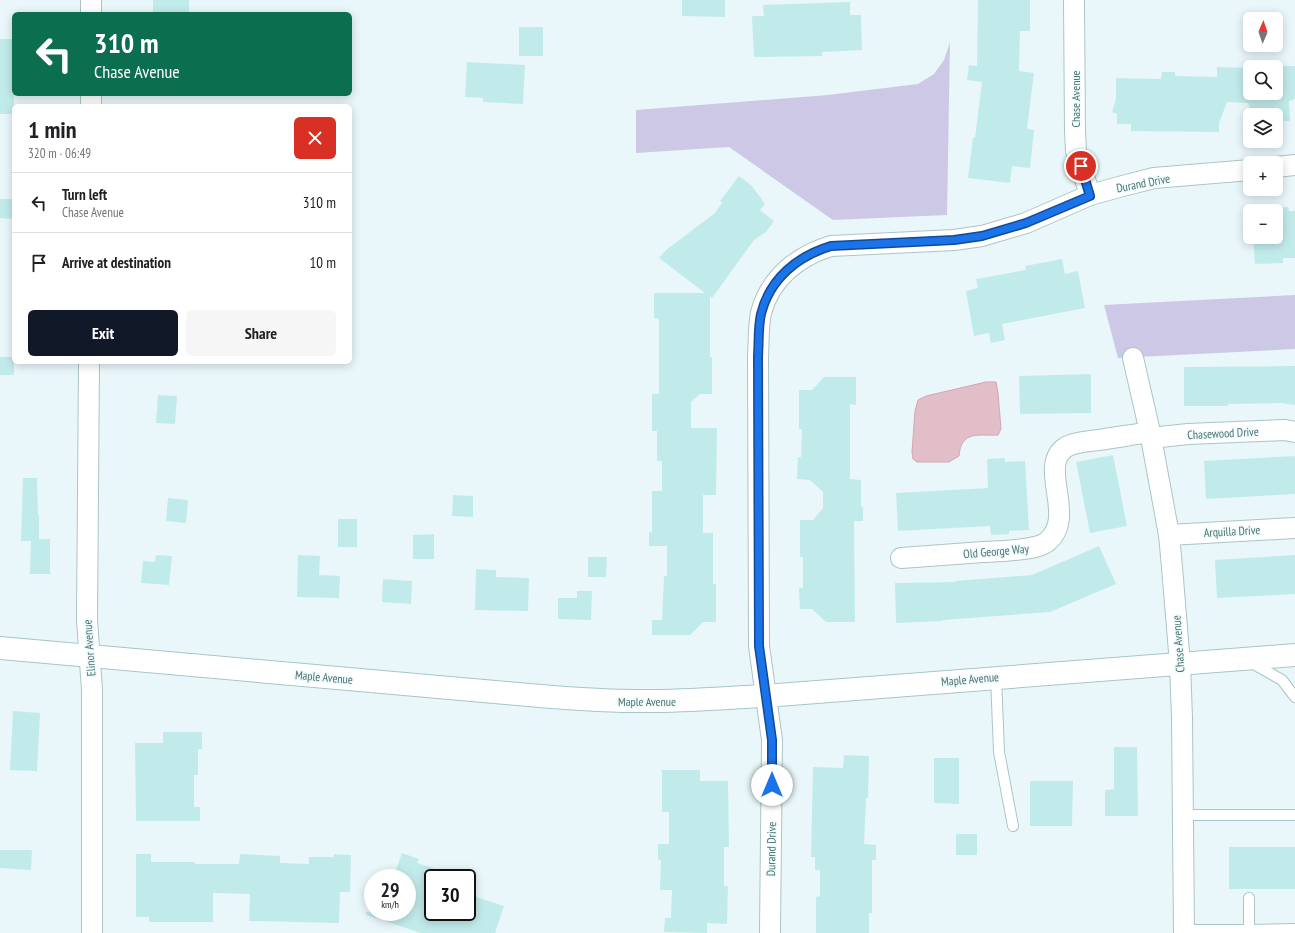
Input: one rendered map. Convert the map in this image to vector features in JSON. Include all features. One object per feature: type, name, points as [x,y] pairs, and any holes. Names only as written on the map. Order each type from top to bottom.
[{"type":"main road","name":"Maple Avenue","points":[[0,648],[581,699],[634,701],[682,701],[765,696],[1295,655]]},
{"type":"street","points":[[91,0],[91,12]]},
{"type":"street","name":"Chase Avenue","points":[[1074,0],[1076,151],[1090,196]]},
{"type":"street","points":[[1283,166],[1295,165]]},
{"type":"street","name":"Durand Drive","points":[[770,933],[772,740],[759,646],[758,356],[761,313],[773,287],[782,274],[793,264],[817,251],[831,246],[954,240],[982,236],[1026,223],[1090,196],[1119,186],[1154,178],[1243,171]]},
{"type":"street","name":"Chase Avenue","points":[[1133,358],[1151,435],[1169,535],[1180,664],[1184,932]]},
{"type":"street","name":"Elinor Avenue","points":[[89,364],[87,620],[92,690],[92,933]]},
{"type":"street","name":"Chasewood Drive","points":[[1151,435],[1285,430],[1295,432]]},
{"type":"street","name":"Old George Way","points":[[901,558],[1017,550],[1036,547],[1048,541],[1054,534],[1060,517],[1055,474],[1056,464],[1061,452],[1067,447],[1083,442],[1151,435]]},
{"type":"street","name":"Arquilla Drive","points":[[1169,535],[1295,528]]},
{"type":"lane","points":[[1245,659],[1282,680],[1295,697]]},
{"type":"lane","points":[[996,677],[999,752],[1012,826]]},
{"type":"lane","points":[[1183,816],[1295,815]]},
{"type":"lane","points":[[1249,898],[1249,930]]},
{"type":"lane","points":[[1184,932],[1295,929]]},
{"type":"shaded area","points":[[950,42],[947,215],[833,220],[729,147],[636,153],[636,110],[828,95],[918,84],[934,74],[944,60]]},
{"type":"shaded area","points":[[1295,295],[1295,349],[1118,358],[1104,305]]},
{"type":"shaded area","points":[[986,382],[996,382],[1001,429],[998,435],[978,435],[967,438],[960,448],[959,456],[949,462],[917,462],[913,459],[912,452],[915,411],[918,400],[926,396]]},
{"type":"building","points":[[153,0],[189,0],[189,12],[153,12]]},
{"type":"building","points":[[682,0],[725,0],[725,17],[682,16]]},
{"type":"building","points":[[978,0],[1030,0],[1030,31],[1020,31],[1019,71],[1034,73],[1027,129],[1034,130],[1030,168],[1012,166],[1010,183],[968,178],[982,82],[967,80],[969,65],[977,66]]},
{"type":"building","points":[[850,2],[850,15],[861,15],[862,50],[822,52],[822,56],[754,57],[752,16],[764,16],[763,5]]},
{"type":"building","points":[[519,27],[543,27],[543,56],[519,56]]},
{"type":"building","points":[[0,39],[12,39],[12,96],[14,96],[14,104],[12,104],[12,114],[0,114]]},
{"type":"building","points":[[467,62],[525,65],[523,104],[483,102],[483,98],[465,97]]},
{"type":"building","points":[[1283,66],[1295,66],[1295,99],[1289,101],[1290,121],[1283,121],[1283,108],[1250,108],[1248,103],[1227,102],[1219,123],[1219,132],[1131,131],[1131,124],[1117,124],[1117,114],[1112,112],[1116,99],[1116,78],[1161,79],[1162,72],[1175,72],[1175,76],[1217,77],[1217,67],[1243,68],[1243,100],[1283,100]]},
{"type":"building","points":[[739,176],[752,186],[765,204],[760,210],[774,221],[766,232],[754,240],[712,298],[710,296],[710,357],[712,357],[712,394],[700,394],[691,402],[691,428],[717,428],[716,495],[703,495],[703,533],[713,533],[713,584],[716,584],[716,622],[703,622],[690,635],[652,635],[652,620],[662,620],[664,576],[667,576],[667,546],[649,546],[649,532],[652,532],[652,491],[662,491],[662,461],[657,461],[657,431],[652,431],[652,394],[659,394],[659,319],[654,318],[654,293],[705,293],[659,258],[666,250],[715,213],[722,203],[720,201]]},
{"type":"building","points":[[0,199],[12,199],[12,219],[0,218]]},
{"type":"building","points":[[1283,207],[1288,207],[1289,211],[1295,211],[1295,258],[1283,258],[1283,263],[1255,264],[1254,244],[1283,244]]},
{"type":"building","points":[[1062,259],[1065,274],[1078,271],[1085,308],[1002,324],[1005,340],[991,343],[989,333],[974,336],[966,291],[978,288],[976,279],[1026,270],[1025,266]]},
{"type":"building","points":[[0,357],[12,357],[12,364],[14,364],[14,375],[0,375]]},
{"type":"building","points":[[1295,366],[1295,405],[1281,403],[1228,404],[1228,406],[1184,406],[1184,367]]},
{"type":"building","points":[[1091,374],[1091,413],[1020,414],[1019,376]]},
{"type":"building","points":[[824,377],[856,377],[856,405],[850,404],[850,479],[861,480],[861,507],[863,507],[863,521],[854,521],[855,622],[826,622],[812,609],[800,609],[799,588],[803,588],[803,557],[800,557],[800,520],[813,520],[823,508],[823,492],[810,480],[797,479],[798,457],[801,457],[802,429],[799,429],[799,390],[812,390]]},
{"type":"building","points":[[158,395],[177,396],[175,424],[156,423]]},
{"type":"building","points":[[1113,455],[1127,526],[1090,533],[1076,462]]},
{"type":"building","points":[[1295,456],[1295,494],[1206,499],[1204,461]]},
{"type":"building","points":[[1005,458],[1005,462],[1025,461],[1029,530],[1009,531],[1009,534],[991,535],[990,526],[898,531],[896,493],[988,488],[987,459]]},
{"type":"building","points":[[23,478],[37,478],[39,539],[50,539],[50,574],[30,574],[31,541],[21,541]]},
{"type":"building","points":[[453,495],[473,496],[473,517],[452,516]]},
{"type":"building","points":[[168,498],[188,500],[186,523],[166,521]]},
{"type":"building","points":[[338,519],[357,519],[357,547],[338,547]]},
{"type":"building","points":[[434,534],[434,559],[413,559],[413,535]]},
{"type":"building","points":[[1099,546],[1116,584],[1050,612],[943,621],[896,623],[895,583],[955,582],[1032,575]]},
{"type":"building","points":[[156,555],[172,556],[169,585],[141,583],[143,561],[155,562]]},
{"type":"building","points":[[298,555],[320,556],[319,575],[340,576],[339,598],[297,597]]},
{"type":"building","points":[[1295,555],[1295,594],[1217,598],[1215,560]]},
{"type":"building","points":[[588,557],[607,557],[606,577],[588,577]]},
{"type":"building","points":[[476,569],[496,570],[496,577],[529,578],[528,611],[475,610]]},
{"type":"building","points":[[383,579],[412,581],[411,604],[382,602]]},
{"type":"building","points":[[577,591],[592,591],[591,620],[558,619],[558,598],[577,598]]},
{"type":"building","points":[[13,711],[40,713],[37,771],[10,770]]},
{"type":"building","points":[[163,732],[202,732],[202,749],[198,749],[198,775],[194,775],[194,807],[200,807],[200,821],[136,821],[135,743],[163,743]]},
{"type":"building","points":[[1114,747],[1137,747],[1138,816],[1105,816],[1105,790],[1114,789]]},
{"type":"building","points":[[844,755],[869,756],[868,798],[866,798],[864,844],[876,845],[876,860],[872,860],[872,913],[869,913],[869,933],[816,933],[816,897],[820,896],[820,870],[815,870],[815,857],[811,857],[813,767],[843,768]]},
{"type":"building","points":[[934,758],[959,758],[959,804],[934,803]]},
{"type":"building","points":[[662,770],[700,770],[700,781],[728,781],[729,847],[724,847],[724,886],[728,886],[727,924],[707,923],[707,933],[664,932],[665,918],[671,918],[672,890],[660,890],[661,860],[658,860],[658,844],[669,844],[669,812],[662,812]]},
{"type":"building","points":[[1030,781],[1073,781],[1072,826],[1030,826]]},
{"type":"building","points":[[956,834],[977,834],[977,855],[956,855]]},
{"type":"building","points":[[1229,847],[1295,847],[1295,889],[1229,889]]},
{"type":"building","points":[[0,850],[32,850],[31,870],[0,868]]},
{"type":"building","points":[[402,853],[419,859],[417,863],[433,868],[424,869],[424,921],[476,921],[476,897],[504,906],[495,933],[421,933],[384,921],[416,921],[416,869],[396,869]]},
{"type":"building","points":[[136,854],[151,854],[151,862],[195,862],[195,864],[239,864],[240,854],[280,856],[280,863],[309,864],[309,857],[334,857],[334,854],[351,855],[350,892],[340,892],[339,923],[249,921],[250,894],[213,893],[213,922],[149,922],[149,917],[136,917]]},
{"type":"route","points":[[772,785],[772,740],[759,646],[758,356],[761,313],[767,298],[782,274],[793,264],[817,251],[831,246],[954,240],[982,236],[1026,223],[1067,204],[1090,196],[1081,166]]}]
